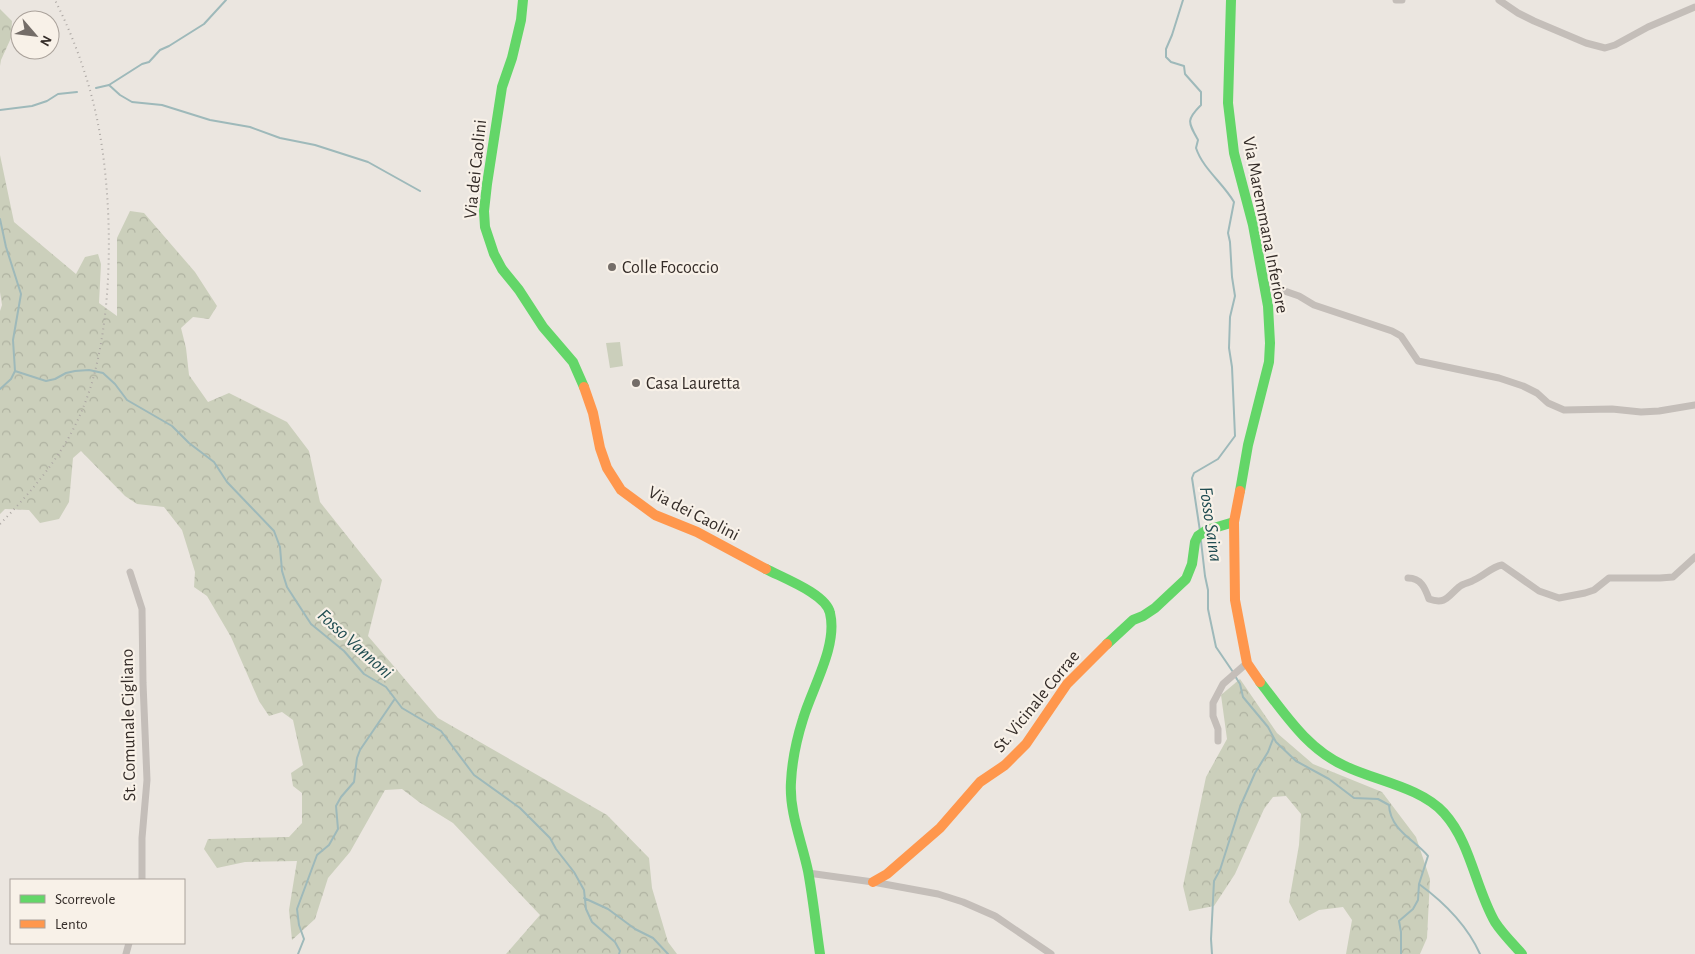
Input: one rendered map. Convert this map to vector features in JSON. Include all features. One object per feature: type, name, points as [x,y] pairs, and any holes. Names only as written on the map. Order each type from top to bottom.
[{"type":"street","name":"Via dei Caolini","points":[[524,0],[512,58],[502,87],[499,104],[484,211],[488,241],[502,269],[519,290],[543,327],[568,356],[580,375],[593,413],[600,448],[607,468],[621,490],[655,516],[696,532],[815,596],[825,603],[830,612],[832,629],[829,649],[803,718],[794,754],[791,781],[791,800],[808,873],[820,954]]},
{"type":"street","name":"Via Maremmana Inferiore","points":[[1231,0],[1228,82],[1230,120],[1234,153],[1253,226],[1268,306],[1270,343],[1269,362],[1247,451],[1234,522],[1234,600],[1247,664],[1302,736],[1319,751],[1344,766],[1424,797],[1443,812],[1454,824],[1480,889],[1496,922],[1522,954]]},
{"type":"street","points":[[1396,0],[1402,0]]},
{"type":"street","points":[[1498,0],[1534,21],[1586,43],[1605,48],[1615,45],[1648,26],[1695,7]]},
{"type":"street","points":[[1264,284],[1299,296],[1321,307],[1392,331],[1401,336],[1418,361],[1499,378],[1523,386],[1564,410],[1612,409],[1641,412],[1695,406]]},
{"type":"street","name":"St. Vicinale Corrae","points":[[873,882],[887,874],[916,850],[940,828],[975,786],[1005,765],[1026,744],[1068,684],[1093,656],[1133,620],[1155,608],[1186,579],[1192,564],[1195,542],[1198,536],[1207,530],[1234,522]]},
{"type":"street","points":[[1408,578],[1415,578],[1422,584],[1429,599],[1436,602],[1445,600],[1454,594],[1460,586],[1475,580],[1496,566],[1502,565],[1539,591],[1559,598],[1594,590],[1609,578],[1673,577],[1695,557]]},
{"type":"street","name":"St. Comunale Cigliano","points":[[130,572],[142,609],[147,780],[142,838],[142,879]]},
{"type":"street","points":[[1218,741],[1218,729],[1213,716],[1213,703],[1223,684],[1247,664]]},
{"type":"street","points":[[808,873],[938,894],[963,902],[995,916],[1051,954]]},
{"type":"green space","points":[[0,9],[10,19],[10,40],[0,66]]},
{"type":"green space","points":[[0,155],[14,222],[76,274],[85,257],[98,254],[101,264],[99,303],[117,316],[117,238],[130,211],[144,213],[195,272],[217,306],[209,319],[193,317],[181,328],[186,348],[189,375],[208,402],[229,393],[287,422],[309,451],[320,502],[382,580],[368,636],[438,718],[607,815],[649,858],[652,888],[668,942],[677,954],[506,954],[540,915],[453,823],[402,789],[385,790],[350,852],[328,878],[315,919],[292,940],[289,910],[297,861],[245,862],[217,868],[204,849],[208,839],[289,837],[302,823],[302,793],[293,786],[291,773],[303,765],[293,720],[282,712],[269,716],[259,701],[231,637],[207,596],[194,587],[195,572],[182,530],[164,507],[137,504],[125,496],[81,451],[73,458],[69,502],[59,519],[40,523],[29,510],[5,509],[0,514],[0,311],[2,305],[0,292]]},
{"type":"green space","points":[[620,342],[623,366],[610,368],[606,343]]},
{"type":"green space","points":[[1240,679],[1277,733],[1313,764],[1382,792],[1416,837],[1430,879],[1427,938],[1420,954],[1346,954],[1352,920],[1343,907],[1319,910],[1299,921],[1289,902],[1299,845],[1301,814],[1286,796],[1273,797],[1264,809],[1235,874],[1214,906],[1189,911],[1183,886],[1206,777],[1227,739],[1221,695]]},
{"type":"waterway","points":[[96,88],[109,85],[142,64],[149,62],[160,50],[204,24],[226,0]]},
{"type":"waterway","name":"Fosso Saina","points":[[1183,0],[1166,49],[1166,57],[1171,62],[1184,66],[1185,74],[1201,92],[1201,105],[1190,121],[1198,140],[1196,148],[1203,163],[1234,202],[1228,233],[1235,296],[1230,317],[1229,348],[1232,367],[1235,436],[1218,459],[1194,473],[1192,478],[1200,531]]},
{"type":"waterway","points":[[109,85],[120,95],[132,102],[162,105],[210,120],[250,127],[280,138],[315,145],[368,162],[420,191]]},
{"type":"waterway","points":[[0,110],[32,106],[47,101],[58,94],[77,92]]},
{"type":"waterway","points":[[0,219],[6,247],[21,294],[13,340],[15,371],[11,379],[0,389]]},
{"type":"waterway","name":"Fosso Vannoni","points":[[15,371],[46,381],[75,371],[89,370],[103,373],[115,384],[127,400],[172,426],[189,443],[214,462],[227,482],[274,531],[280,547],[282,571],[287,587],[311,624],[344,651],[364,674],[386,687],[402,708],[441,731],[474,775],[520,808],[550,838],[584,890],[586,909],[592,922],[615,942],[620,951],[619,954]]},
{"type":"waterway","name":"Fosso Saina","points":[[1201,541],[1208,590],[1208,609],[1216,647],[1233,672]]},
{"type":"waterway","name":"Fosso Saina","points":[[1235,676],[1240,684],[1243,697],[1268,727],[1276,742],[1296,761],[1329,779],[1354,798],[1378,799],[1389,805],[1390,814],[1398,828],[1428,856],[1419,884],[1418,900],[1413,909],[1399,921],[1401,954]]},
{"type":"waterway","points":[[298,954],[304,939],[299,925],[297,909],[317,855],[329,845],[338,829],[336,806],[354,782],[360,750],[394,700]]},
{"type":"waterway","points":[[1212,954],[1214,881],[1220,870],[1240,807],[1273,739]]},
{"type":"waterway","name":"Fosso Saina","points":[[1419,884],[1438,899],[1462,924],[1480,954]]},
{"type":"waterway","points":[[584,898],[608,909],[635,929],[653,938],[668,954]]},
{"type":"railway","points":[[0,524],[58,456],[76,425],[94,376],[106,302],[109,262],[108,222],[102,147],[96,114],[84,70],[74,41],[55,0]]},
{"type":"traffic: fast","points":[[523,0],[521,20],[512,58],[502,87],[487,184],[484,211],[485,227],[494,254],[502,269],[519,290],[543,327],[573,362],[584,387]]},
{"type":"traffic: fast","points":[[1231,0],[1228,103],[1234,153],[1253,225],[1268,306],[1270,343],[1269,362],[1248,445],[1240,491]]},
{"type":"traffic: fast","points":[[1107,644],[1133,620],[1155,608],[1186,579],[1192,564],[1195,542],[1198,536],[1207,530],[1234,522]]},
{"type":"traffic: fast","points":[[766,569],[793,582],[821,599],[830,613],[832,626],[823,667],[801,726],[791,782],[792,804],[808,871],[820,954]]},
{"type":"traffic: fast","points":[[1260,682],[1298,730],[1331,759],[1423,797],[1444,813],[1461,838],[1482,894],[1495,922],[1522,954]]},
{"type":"traffic: slow","points":[[584,387],[593,413],[600,448],[607,468],[621,490],[655,515],[697,532],[766,569]]},
{"type":"traffic: slow","points":[[1240,491],[1234,522],[1235,600],[1247,663],[1260,682]]},
{"type":"traffic: slow","points":[[873,882],[887,874],[940,828],[980,782],[1005,765],[1026,744],[1067,684],[1107,644]]},
{"type":"place","name":"Colle Fococcio","points":[[612,267]]},
{"type":"place","name":"Casa Lauretta","points":[[636,383]]}]
